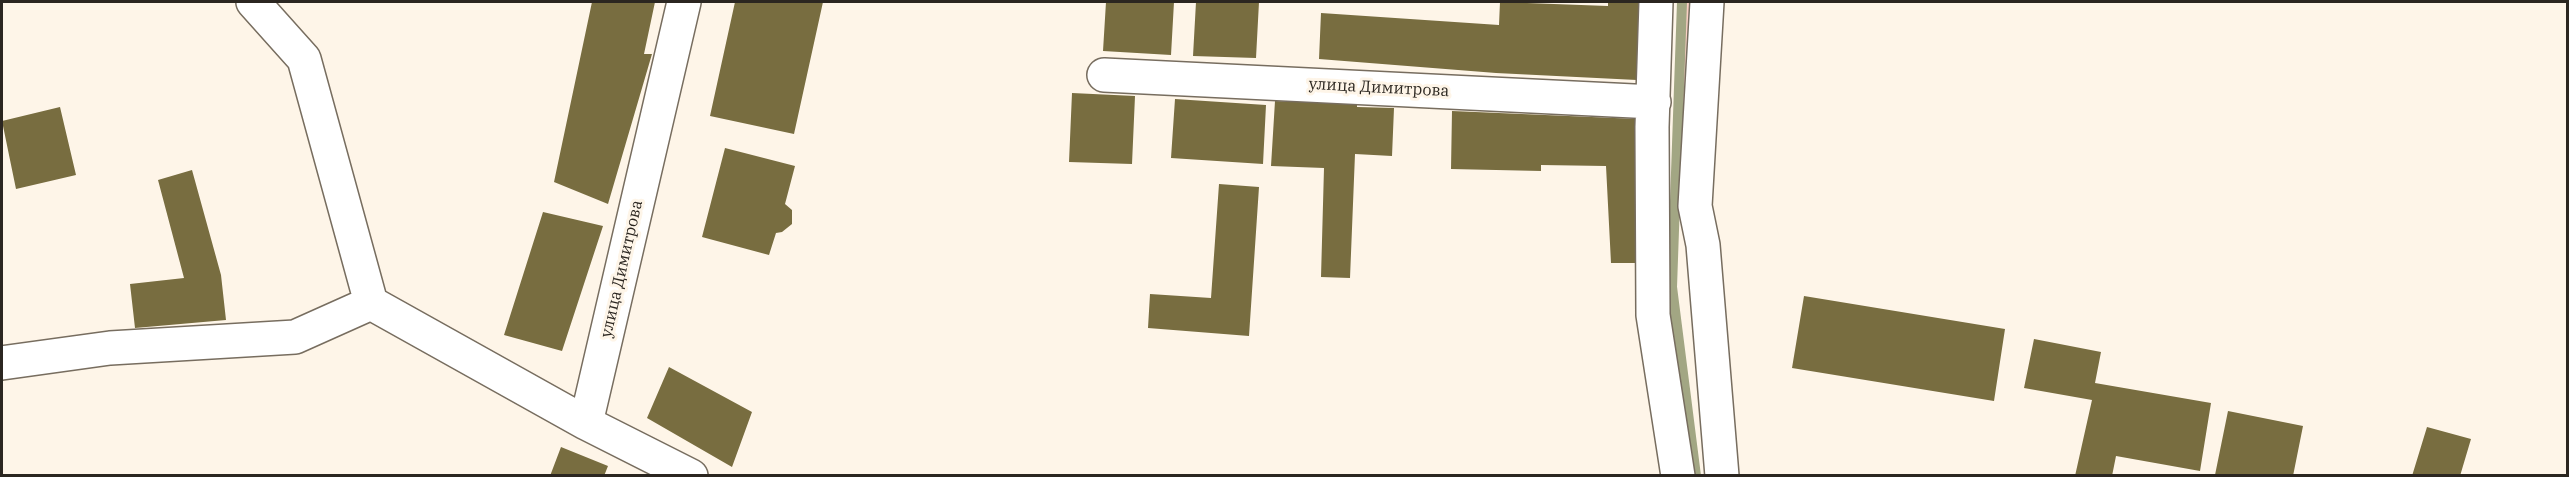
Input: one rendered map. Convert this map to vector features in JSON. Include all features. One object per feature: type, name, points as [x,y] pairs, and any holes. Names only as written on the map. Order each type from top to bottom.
[{"type":"street","points":[[253,2],[304,59],[371,303],[586,423],[691,476]]},
{"type":"street","name":"улица Димитрова","points":[[586,423],[684,2]]},
{"type":"street","points":[[1656,2],[1653,102],[1653,315],[1678,476]]},
{"type":"street","points":[[1707,2],[1695,206],[1703,246],[1722,476]]},
{"type":"street","name":"улица Димитрова","points":[[1104,75],[1653,102]]},
{"type":"street","points":[[1654,202],[1695,206]]},
{"type":"street","points":[[2,363],[110,348],[295,337],[371,303]]},
{"type":"shaded area","points":[[1685,2],[1702,2],[1690,191],[1678,189]]},
{"type":"building","points":[[592,2],[655,2],[644,54],[652,54],[608,204],[554,182]]},
{"type":"building","points":[[735,2],[823,2],[794,134],[710,116]]},
{"type":"building","points":[[1106,2],[1174,2],[1171,55],[1103,51]]},
{"type":"building","points":[[1196,2],[1259,2],[1256,58],[1193,56]]},
{"type":"building","points":[[1500,2],[1608,6],[1608,2],[1641,2],[1637,80],[1496,73],[1319,59],[1321,13],[1499,25]]},
{"type":"building","points":[[1072,93],[1135,96],[1132,164],[1069,162]]},
{"type":"building","points":[[1175,99],[1266,105],[1263,164],[1171,158]]},
{"type":"building","points":[[1275,101],[1357,104],[1357,107],[1394,108],[1392,156],[1355,154],[1350,278],[1321,277],[1324,168],[1271,166]]},
{"type":"building","points":[[60,107],[76,175],[16,189],[2,121]]},
{"type":"building","points":[[1452,111],[1638,119],[1643,263],[1611,263],[1606,166],[1541,165],[1541,171],[1451,169]]},
{"type":"building","points":[[725,148],[795,166],[785,204],[792,210],[792,224],[782,232],[776,233],[769,255],[702,237]]},
{"type":"building","points":[[192,170],[221,275],[226,320],[135,328],[130,284],[184,278],[158,180]]},
{"type":"building","points":[[1219,184],[1259,187],[1249,336],[1148,328],[1150,294],[1211,298]]},
{"type":"building","points":[[543,212],[603,226],[562,351],[504,335]]},
{"type":"building","points":[[1804,296],[2005,329],[1994,401],[1792,368]]},
{"type":"building","points":[[2034,339],[2101,352],[2095,383],[2211,403],[2200,471],[2116,456],[2112,476],[2075,476],[2092,400],[2024,388]]},
{"type":"building","points":[[669,367],[752,412],[732,467],[647,418]]},
{"type":"building","points":[[2228,411],[2303,426],[2293,476],[2215,475]]},
{"type":"building","points":[[2427,427],[2471,439],[2460,476],[2412,476]]},
{"type":"building","points":[[561,447],[608,466],[604,476],[550,476]]},
{"type":"waterway","points":[[1682,2],[1672,287],[1696,476]]}]
